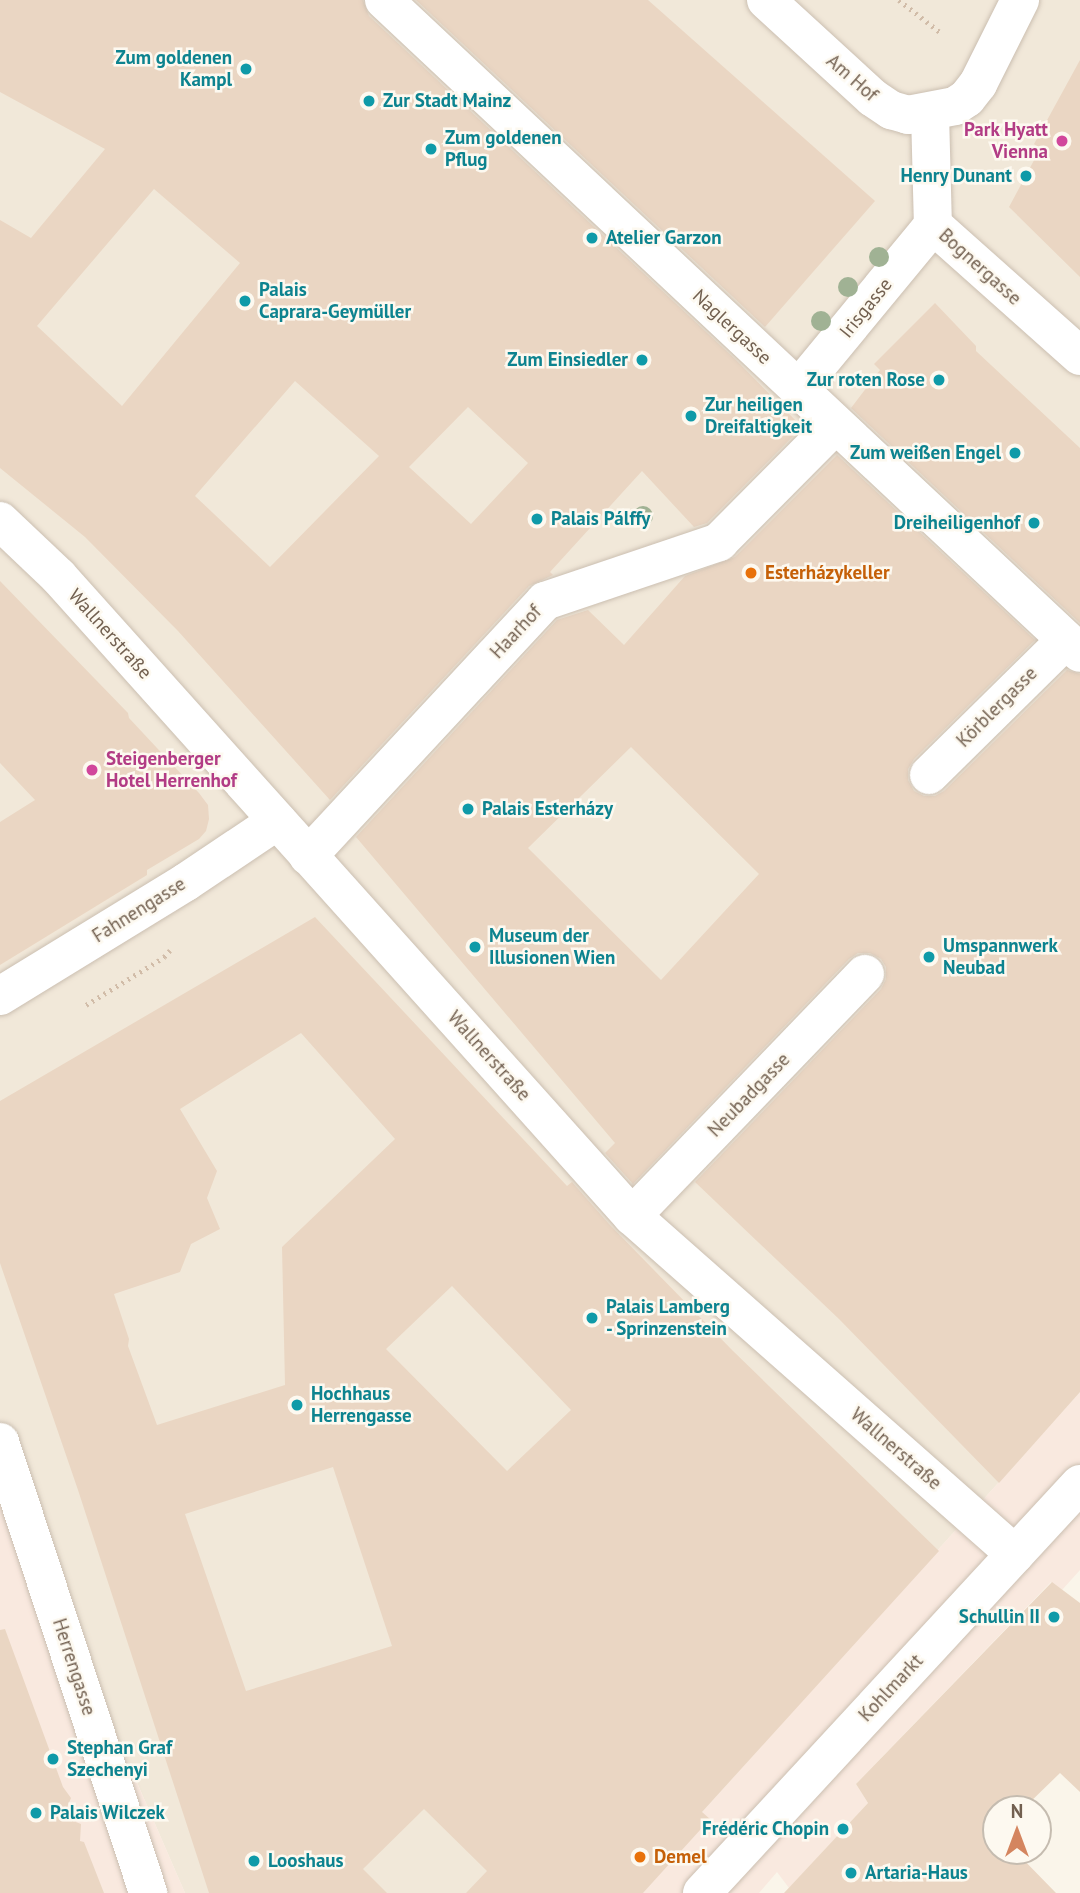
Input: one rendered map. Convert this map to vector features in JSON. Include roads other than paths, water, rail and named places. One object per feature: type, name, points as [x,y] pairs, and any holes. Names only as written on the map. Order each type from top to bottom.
[{"type":"street","name":"Naglergasse","points":[[384,0],[1073,647]]},
{"type":"street","name":"Am Hof","points":[[766,0],[873,98],[891,110],[908,115],[930,113],[955,106],[967,98],[978,84],[1020,0]]},
{"type":"street","name":"Bognergasse","points":[[930,113],[933,225],[1080,356]]},
{"type":"street","name":"Irisgasse","points":[[798,389],[933,225]]},
{"type":"street","name":"Haarhof","points":[[308,856],[545,601],[719,542],[835,425]]},
{"type":"street","name":"Wallnerstraße","points":[[0,521],[58,576],[632,1216],[1015,1554]]},
{"type":"street","name":"Körblergasse","points":[[929,775],[1073,647]]},
{"type":"street","name":"Fahnengasse","points":[[0,996],[186,882],[277,821]]},
{"type":"street","name":"Neubadgasse","points":[[632,1216],[865,974]]},
{"type":"street","name":"Herrengasse","points":[[0,1442],[148,1893]]},
{"type":"street","name":"Kohlmarkt","points":[[702,1893],[1080,1484]]},
{"type":"place","name":"Zum goldenen Kampl","points":[[246,69]]},
{"type":"place","name":"Zur Stadt Mainz","points":[[369,101]]},
{"type":"place","name":"Park Hyatt Vienna","points":[[1062,141]]},
{"type":"place","name":"Zum goldenen Pflug","points":[[431,149]]},
{"type":"place","name":"Henry Dunant","points":[[1026,176]]},
{"type":"place","name":"Atelier Garzon","points":[[592,238]]},
{"type":"place","name":"Palais Caprara-Geymüller","points":[[245,301]]},
{"type":"place","name":"Zum Einsiedler","points":[[642,360]]},
{"type":"place","name":"Zur roten Rose","points":[[939,380]]},
{"type":"place","name":"Zur heiligen Dreifaltigkeit","points":[[691,416]]},
{"type":"place","name":"Zum weißen Engel","points":[[1015,453]]},
{"type":"place","name":"Palais Pálffy","points":[[537,519]]},
{"type":"place","name":"Dreiheiligenhof","points":[[1034,523]]},
{"type":"place","name":"Esterházykeller","points":[[751,573]]},
{"type":"place","name":"Steigenberger Hotel Herrenhof","points":[[92,770]]},
{"type":"place","name":"Palais Esterházy","points":[[468,809]]},
{"type":"place","name":"Museum der Illusionen Wien","points":[[475,947]]},
{"type":"place","name":"Umspannwerk Neubad","points":[[929,957]]},
{"type":"place","name":"Palais Lamberg - Sprinzenstein","points":[[592,1318]]},
{"type":"place","name":"Hochhaus Herrengasse","points":[[297,1405]]},
{"type":"place","name":"Schullin II","points":[[1054,1617]]},
{"type":"place","name":"Stephan Graf Szechenyi","points":[[53,1759]]},
{"type":"place","name":"Palais Wilczek","points":[[36,1813]]},
{"type":"place","name":"Frédéric Chopin","points":[[843,1829]]},
{"type":"place","name":"Demel","points":[[640,1857]]},
{"type":"place","name":"Looshaus","points":[[254,1861]]},
{"type":"place","name":"Artaria-Haus","points":[[851,1873]]}]
